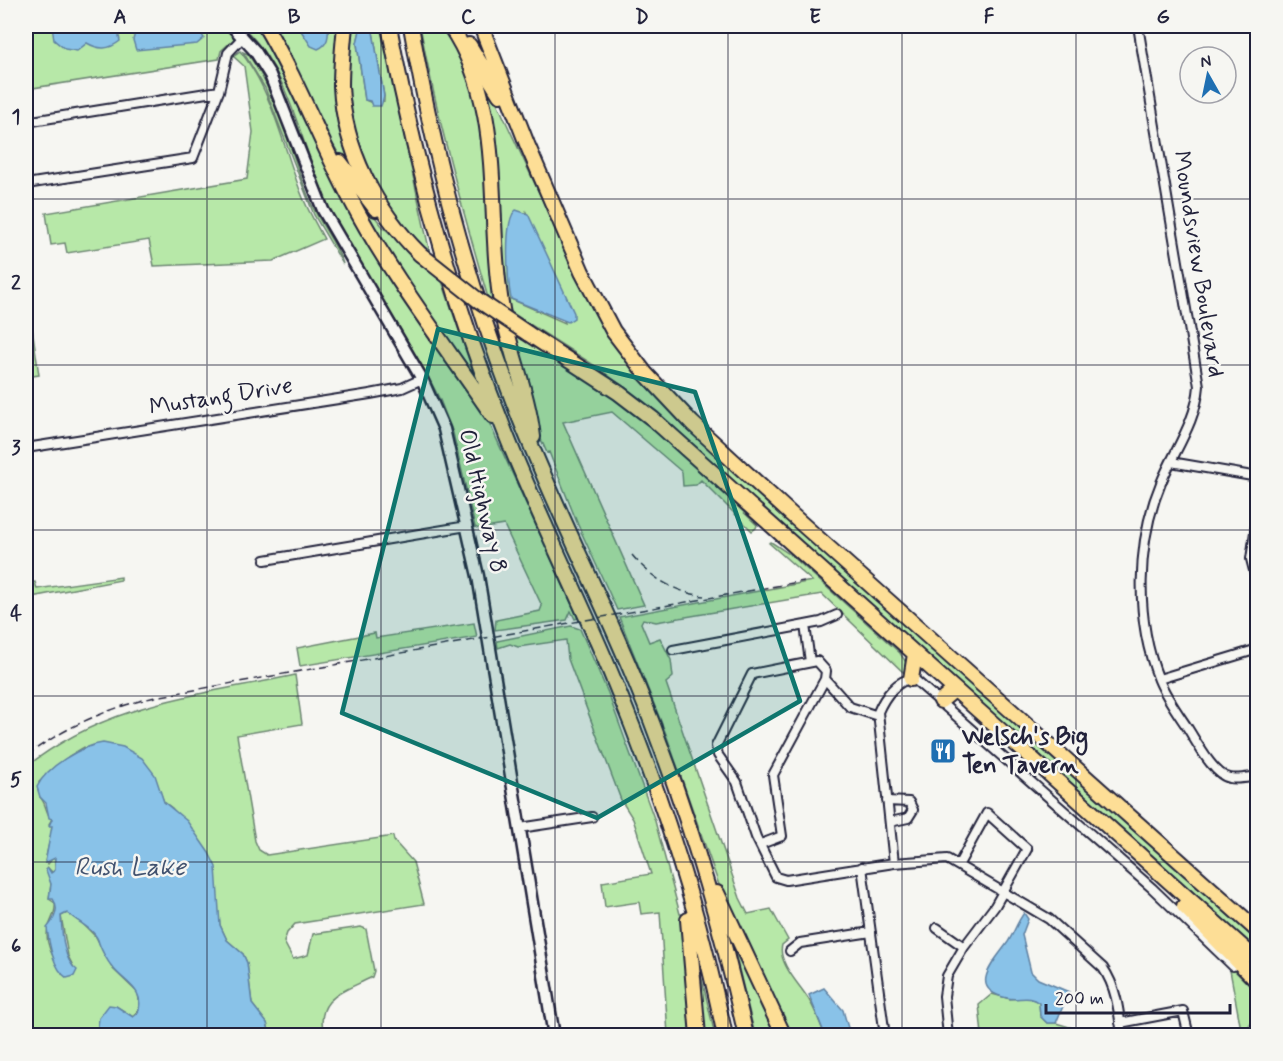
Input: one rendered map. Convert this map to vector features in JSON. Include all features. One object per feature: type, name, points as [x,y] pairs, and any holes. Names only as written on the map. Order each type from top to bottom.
[{"type":"highway","points":[[265,26],[328,144],[357,186],[389,225],[478,300],[628,399],[790,541],[1257,962]]},
{"type":"highway","points":[[345,26],[341,85],[344,113],[352,141],[380,204],[417,250]]},
{"type":"highway","points":[[389,26],[409,123],[435,221],[478,359],[506,435],[628,713],[664,812],[689,894],[725,1035]]},
{"type":"highway","points":[[411,26],[432,133],[458,236],[497,358],[534,454],[628,664],[687,820],[728,917],[784,1035]]},
{"type":"highway","points":[[450,26],[471,63],[485,108],[502,309],[530,413],[534,454]]},
{"type":"highway","points":[[455,26],[477,55],[527,144]]},
{"type":"highway","points":[[482,26],[527,144],[602,312],[631,355],[662,393],[792,515],[1257,931]]},
{"type":"highway","points":[[304,99],[350,198],[375,242],[506,435]]},
{"type":"highway","points":[[911,679],[914,652]]},
{"type":"highway","points":[[941,701],[954,690]]},
{"type":"highway","points":[[687,820],[718,921],[746,1035]]},
{"type":"highway","points":[[1127,846],[1257,982]]},
{"type":"highway","points":[[689,894],[688,922],[692,943],[698,1035]]},
{"type":"highway","points":[[1225,902],[1257,925]]},
{"type":"street","name":"Old Highway 8","points":[[232,26],[261,59],[274,83],[329,221],[422,379],[444,429],[482,598],[554,1035]]},
{"type":"street","name":"Moundsview Boulevard","points":[[1138,26],[1199,386],[1194,414],[1154,502],[1144,552],[1142,583],[1145,628],[1159,679],[1203,753],[1221,775],[1231,778],[1257,776]]},
{"type":"street","points":[[26,184],[193,158],[219,92],[228,54],[243,38]]},
{"type":"street","points":[[26,122],[219,92]]},
{"type":"street","name":"Mustang Drive","points":[[26,448],[370,394],[402,388],[422,379]]},
{"type":"street","points":[[1172,462],[1257,477]]},
{"type":"street","points":[[1257,512],[1251,559],[1257,586]]},
{"type":"street","points":[[265,560],[467,526]]},
{"type":"street","points":[[673,650],[821,622],[837,615]]},
{"type":"street","points":[[805,625],[810,662]]},
{"type":"street","points":[[1159,679],[1257,649]]},
{"type":"street","points":[[761,844],[782,836],[772,775],[825,679],[824,666],[817,661],[752,674],[716,746],[718,755],[737,782],[756,837],[775,876],[782,881],[862,867],[942,857],[959,864],[1049,919],[1103,968],[1112,987],[1122,1035]]},
{"type":"street","points":[[825,679],[850,707],[878,716]]},
{"type":"street","points":[[894,863],[878,716],[884,700],[900,682],[911,679],[920,681],[1194,928],[1257,990]]},
{"type":"street","points":[[887,801],[905,800],[909,802],[913,810],[908,818],[890,822]]},
{"type":"street","points":[[948,1035],[945,986],[951,967],[985,921],[1027,849],[987,813],[959,864]]},
{"type":"street","points":[[520,828],[592,818]]},
{"type":"street","points":[[862,867],[885,1035]]},
{"type":"street","points":[[937,928],[964,947]]},
{"type":"street","points":[[790,951],[800,943],[871,932]]},
{"type":"street","points":[[1205,952],[1212,945]]},
{"type":"street","points":[[1120,1023],[1183,1011],[1189,1035]]},
{"type":"highlighted area","points":[[438,329],[695,392],[800,701],[597,818],[342,713]]},
{"type":"green space","points":[[26,26],[257,26],[305,119],[487,418],[578,618],[575,619],[571,611],[567,620],[495,630],[496,620],[540,611],[542,606],[504,525],[479,529],[475,527],[453,433],[440,400],[330,209],[285,91],[261,48],[245,29],[221,51],[219,59],[26,89]]},
{"type":"green space","points":[[271,26],[298,26],[311,45],[328,26],[338,26],[339,86],[349,146],[359,185],[325,132]]},
{"type":"green space","points":[[350,26],[361,26],[357,44],[365,100],[372,103],[384,101],[372,26],[380,26],[430,253],[398,217],[384,197],[362,155],[350,110],[347,85]]},
{"type":"green space","points":[[420,26],[445,26],[478,92],[499,306],[488,298],[478,264],[442,129]]},
{"type":"green space","points":[[240,51],[251,66],[269,101],[303,199],[324,239],[273,261],[154,266],[149,240],[67,253],[65,243],[51,245],[46,213],[247,179],[253,132],[244,66],[233,56]]},
{"type":"green space","points":[[243,52],[248,54],[268,89],[311,203],[343,264],[314,215],[265,88]]},
{"type":"green space","points":[[479,64],[575,270],[645,381],[673,413],[1257,941],[1257,953],[644,402],[597,367],[506,309]],"holes":[[[526,212],[546,257],[565,323],[511,299]]]},
{"type":"green space","points":[[347,182],[383,227],[442,281],[472,369],[466,371],[420,305]]},
{"type":"green space","points":[[26,300],[28,300],[39,375],[26,377]]},
{"type":"green space","points":[[511,330],[620,399],[672,444],[757,525],[756,528],[752,531],[701,480],[696,485],[683,486],[682,472],[612,412],[563,422],[644,605],[617,610],[578,525],[549,452],[547,453],[540,437]]},
{"type":"green space","points":[[771,542],[791,555],[900,653],[907,664],[907,671],[904,673],[822,594],[656,622],[643,619],[641,623],[649,642],[660,638],[671,660],[673,677],[666,683],[740,898],[748,914],[771,909],[788,940],[782,945],[781,952],[786,967],[811,1004],[825,1035],[791,1035],[725,902],[666,734],[619,617],[812,581],[769,543]]},
{"type":"green space","points":[[121,577],[121,580],[26,598],[26,583],[35,582],[37,589]]},
{"type":"green space","points":[[474,623],[477,637],[300,666],[297,648],[375,633],[376,638]]},
{"type":"green space","points":[[571,626],[580,629],[608,693],[655,821],[680,914],[684,914],[688,938],[695,1035],[668,1035],[660,912],[641,914],[639,902],[605,907],[602,882],[651,874],[633,819],[621,800],[568,659],[566,640],[518,647],[510,644],[498,648],[497,641]]},
{"type":"green space","points":[[295,675],[302,724],[237,735],[255,841],[259,850],[267,855],[393,836],[394,841],[413,862],[424,904],[295,924],[287,933],[284,942],[293,959],[308,955],[313,934],[361,927],[366,929],[374,971],[372,977],[342,992],[327,1004],[322,1022],[324,1035],[270,1035],[267,1023],[252,1004],[247,963],[243,954],[227,940],[220,925],[209,853],[172,808],[164,802],[160,792],[84,747],[69,756],[39,782],[40,797],[52,819],[49,824],[53,826],[45,861],[48,864],[54,857],[56,867],[53,873],[48,868],[51,884],[49,899],[55,903],[55,907],[47,931],[47,940],[62,974],[74,968],[68,956],[61,916],[67,913],[82,923],[96,937],[113,969],[138,993],[140,1008],[133,1017],[116,1006],[97,1035],[26,1036],[26,767],[57,745],[89,728],[121,715],[188,696]]},
{"type":"green space","points":[[741,951],[780,1035],[755,1035],[735,953]]},
{"type":"green space","points":[[1229,965],[1257,993],[1257,1017],[1255,1016],[1247,1029],[1248,1035],[1242,1035]]},
{"type":"green space","points":[[697,971],[700,971],[715,1035],[701,1035]]},
{"type":"green space","points":[[992,994],[1010,999],[1027,997],[1039,1002],[1040,1016],[1047,1023],[1073,1028],[1076,1035],[982,1035],[979,1005]]},
{"type":"water","points":[[52,26],[117,26],[120,41],[108,47],[100,48],[87,43],[77,51],[65,49],[54,40]]},
{"type":"water","points":[[184,26],[197,27],[204,38],[197,44],[136,50],[133,40],[135,33]]},
{"type":"water","points":[[298,26],[328,26],[326,43],[318,49],[311,46]]},
{"type":"water","points":[[361,26],[372,26],[384,96],[381,106],[372,106],[370,101],[365,100],[357,43]]},
{"type":"water","points":[[516,210],[528,214],[574,313],[574,318],[568,322],[511,299],[508,238],[509,225]]},
{"type":"water","name":"Rush Lake","points":[[103,743],[123,747],[142,758],[155,775],[164,802],[187,821],[209,853],[216,867],[220,925],[227,940],[243,954],[247,963],[252,1004],[267,1023],[270,1035],[97,1035],[99,1018],[109,1005],[116,1006],[133,1017],[138,1013],[139,998],[133,988],[108,962],[96,936],[89,928],[67,913],[61,916],[64,946],[72,966],[77,970],[74,976],[67,978],[58,968],[52,955],[47,928],[56,910],[53,899],[49,899],[51,884],[46,870],[48,868],[51,873],[55,870],[55,858],[45,863],[52,826],[49,826],[52,819],[49,818],[46,803],[40,797],[37,787],[48,772],[65,759],[85,748]]},
{"type":"water","points":[[1024,913],[1028,919],[1022,935],[1031,972],[1038,979],[1069,992],[1056,1023],[1047,1023],[1040,1016],[1039,1003],[1035,1000],[1011,999],[995,994],[988,988],[986,982],[991,966]]},
{"type":"water","points":[[824,988],[843,1010],[850,1035],[825,1035],[809,995]]},
{"type":"railway","points":[[632,555],[647,571],[664,583],[704,596]]},
{"type":"railway","points":[[26,756],[72,727],[104,713],[155,697],[804,581]]},
{"type":"place","name":"Welsch's Big Ten Tavern","points":[[943,751]]}]
